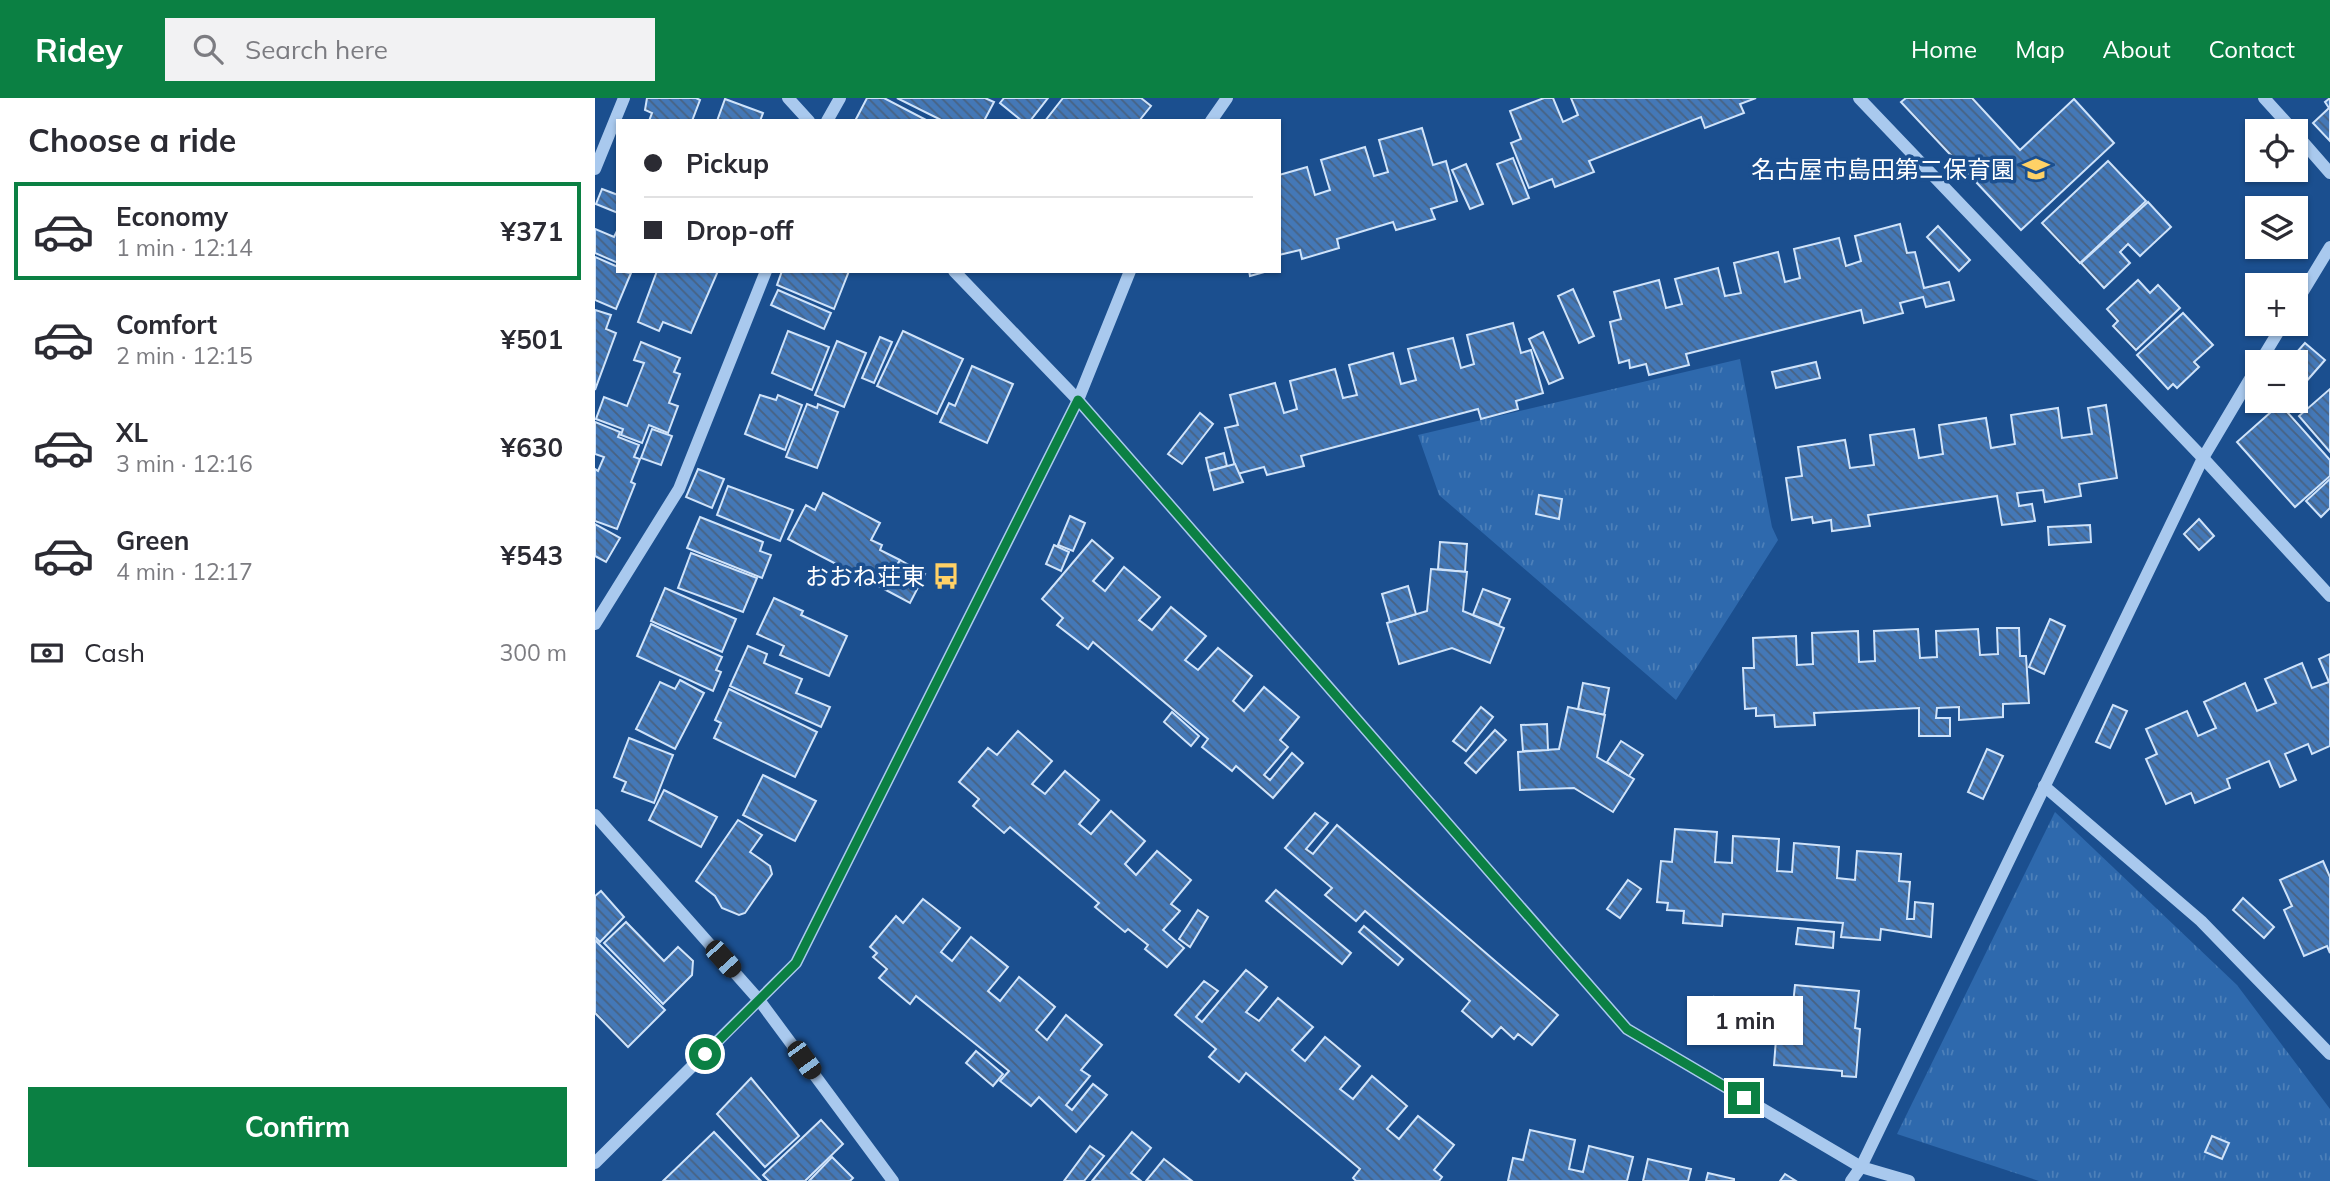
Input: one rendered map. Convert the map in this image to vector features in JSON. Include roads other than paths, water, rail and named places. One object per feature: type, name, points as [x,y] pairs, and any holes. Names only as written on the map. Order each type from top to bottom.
[{"type":"street","points":[[595,169],[624,98]]},
{"type":"street","points":[[788,98],[808,119]]},
{"type":"street","points":[[828,119],[840,98]]},
{"type":"street","points":[[1212,119],[1227,98]]},
{"type":"street","points":[[1859,98],[2203,457],[2330,596]]},
{"type":"street","points":[[2264,98],[2283,119]]},
{"type":"street","points":[[2308,148],[2330,173]]},
{"type":"street","points":[[2308,283],[2330,247]]},
{"type":"street","points":[[595,624],[679,489],[765,273]]},
{"type":"street","points":[[956,273],[1078,400],[1627,1029],[1861,1167],[1909,1181]]},
{"type":"street","points":[[595,1163],[796,963],[1078,400],[1129,273]]},
{"type":"street","points":[[1851,1181],[1861,1167],[2203,457],[2245,387]]},
{"type":"street","points":[[2044,786],[2201,921],[2330,1054]]},
{"type":"street","points":[[595,815],[759,1000],[893,1181]]},
{"type":"place","name":"名古屋市島田第二保育園","points":[[2036,169]]},
{"type":"place","name":"おおね荘東","points":[[946,576]]}]
